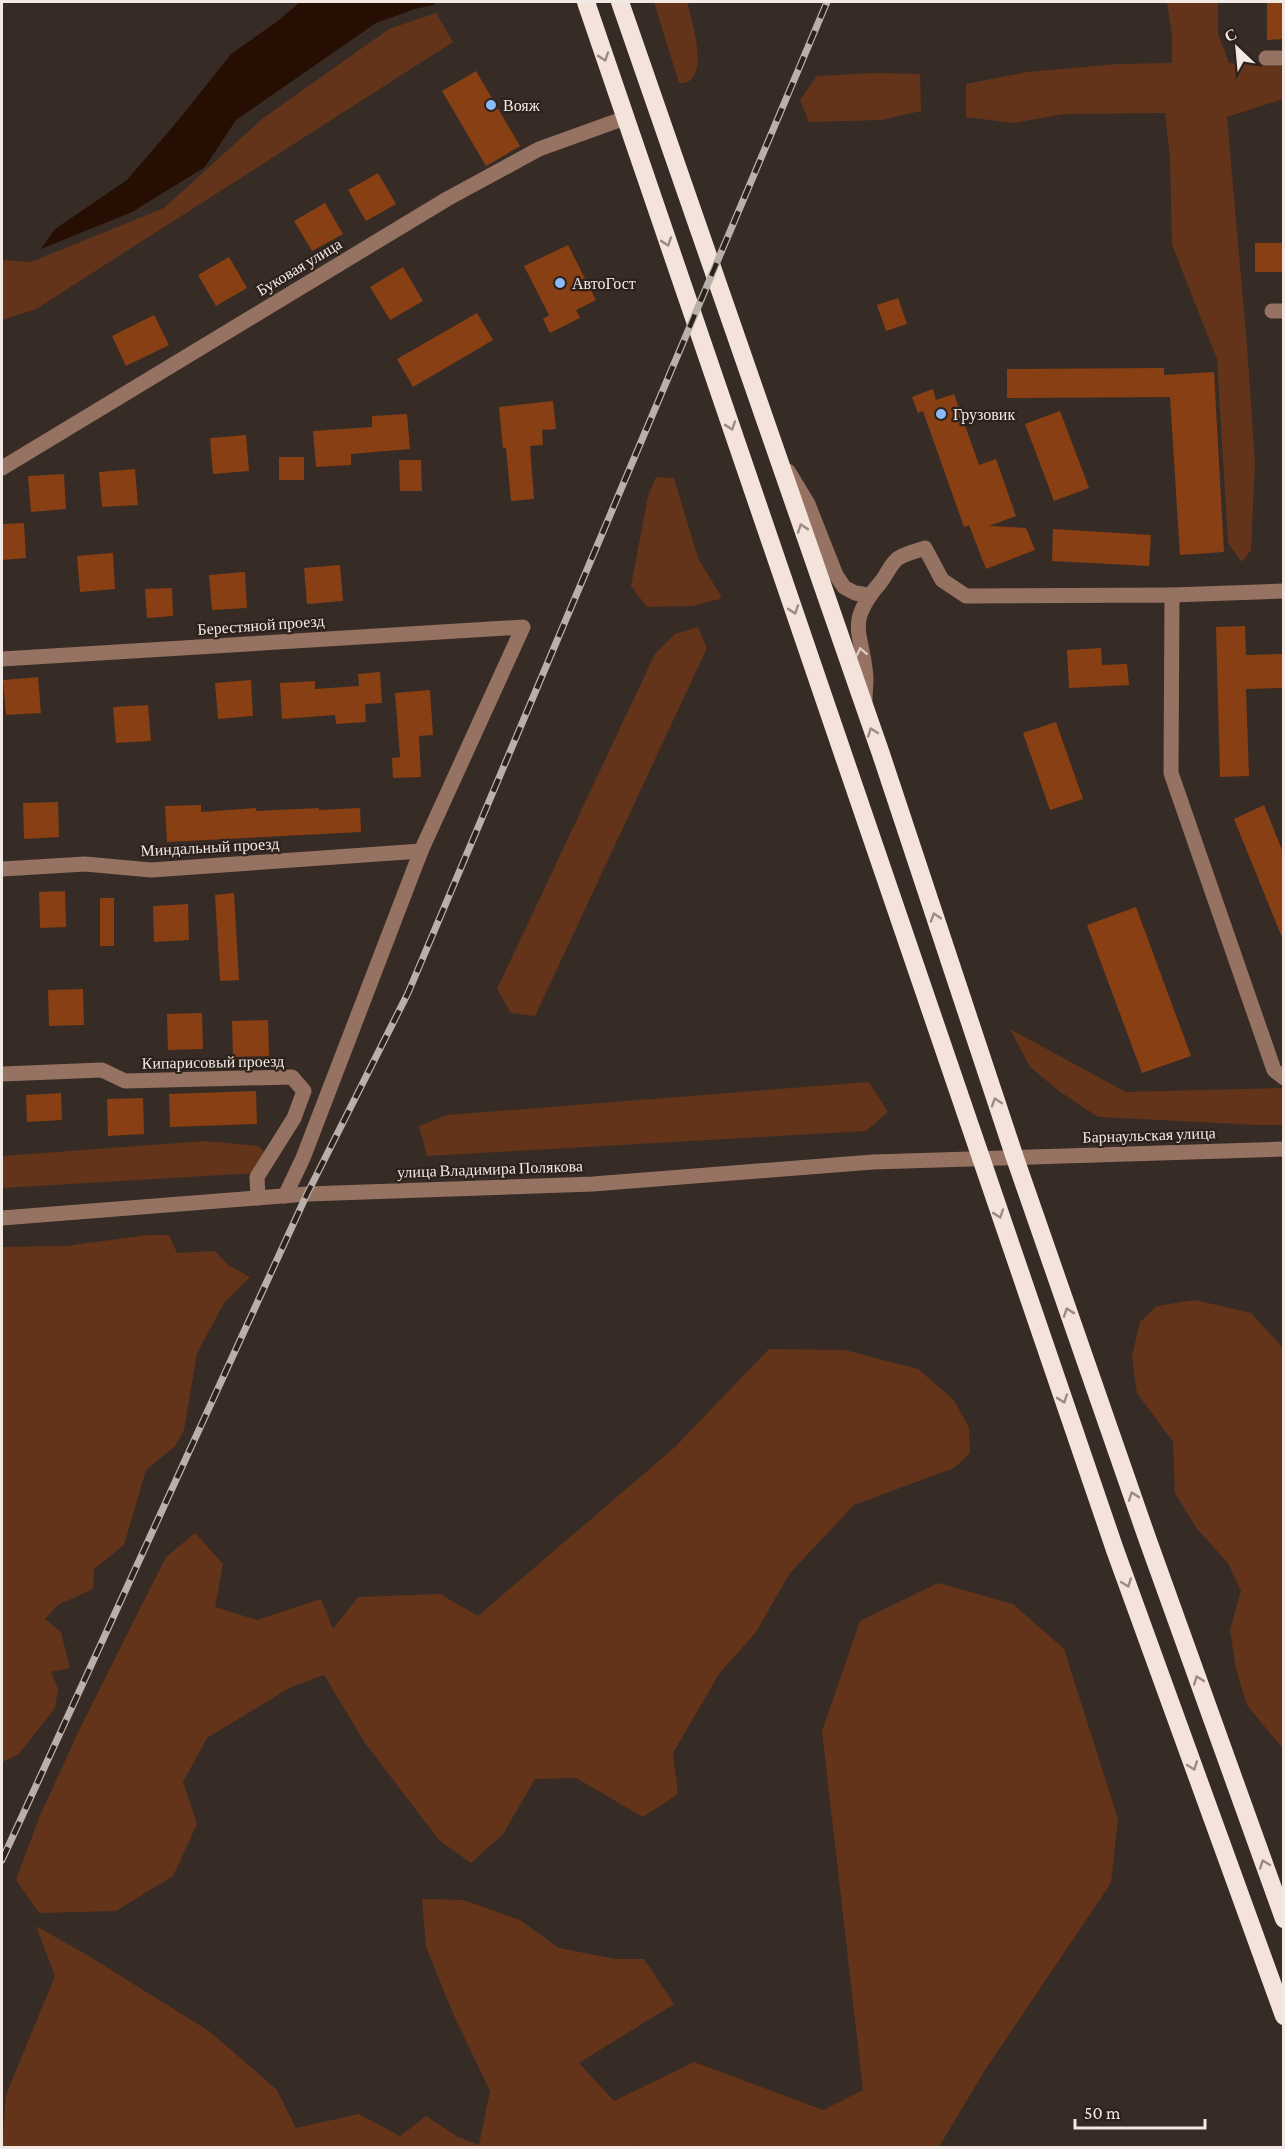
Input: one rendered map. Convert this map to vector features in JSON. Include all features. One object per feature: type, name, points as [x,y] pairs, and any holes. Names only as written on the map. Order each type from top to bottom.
[{"type":"highway","points":[[586,2],[1115,1550],[1284,2016]]},
{"type":"highway","points":[[620,2],[864,710],[1015,1158],[1142,1524],[1284,1919]]},
{"type":"street","points":[[1266,58],[1284,58]]},
{"type":"street","name":"Буковая улица","points":[[2,468],[447,199],[539,150],[625,118]]},
{"type":"street","points":[[774,449],[808,504],[836,575],[844,587],[855,593],[869,595]]},
{"type":"street","points":[[864,710],[866,677],[858,639],[858,621],[869,595],[897,559],[925,548],[942,580],[966,596],[1172,595],[1284,591]]},
{"type":"street","points":[[1172,595],[1172,773],[1274,1070],[1284,1078]]},
{"type":"street","name":"Берестяной проезд","points":[[2,659],[524,627],[421,851]]},
{"type":"street","points":[[285,1196],[303,1158],[421,851]]},
{"type":"street","name":"Миндальный проезд","points":[[2,869],[85,864],[150,870],[421,851]]},
{"type":"street","name":"Кипарисовый проезд","points":[[2,1074],[102,1070],[125,1081],[292,1077],[304,1091],[294,1118],[257,1177],[258,1198]]},
{"type":"street","name":"Барнаульская улица","points":[[980,1159],[1284,1149]]},
{"type":"street","name":"улица Владимира Полякова","points":[[2,1218],[285,1196],[593,1184],[873,1162],[980,1159]]},
{"type":"shaded area","points":[[300,2],[436,2],[434,5],[415,9],[376,23],[236,120],[205,167],[132,212],[41,249],[55,229],[127,180],[231,54],[278,21]]},
{"type":"shaded area","points":[[654,2],[687,2],[695,35],[698,63],[695,74],[689,81],[679,83]]},
{"type":"shaded area","points":[[1167,2],[1218,2],[1218,34],[1229,63],[1283,66],[1283,99],[1227,117],[1255,463],[1251,550],[1242,562],[1228,543],[1217,359],[1172,245],[1170,158],[1165,113],[1065,114],[1013,123],[966,117],[966,84],[1027,72],[1118,64],[1172,63],[1172,36]]},
{"type":"shaded area","points":[[436,13],[453,42],[36,309],[2,320],[2,260],[31,262],[164,208],[262,119],[389,29]]},
{"type":"shaded area","points":[[876,73],[920,74],[921,111],[881,120],[809,122],[800,100],[817,76]]},
{"type":"shaded area","points":[[656,477],[674,478],[698,558],[722,598],[694,606],[647,607],[631,586],[648,496]]},
{"type":"shaded area","points":[[698,627],[707,648],[535,1016],[511,1013],[497,989],[655,654],[675,634]]},
{"type":"shaded area","points":[[1010,1029],[1126,1092],[1283,1088],[1283,1125],[1098,1117],[1059,1091],[1030,1067]]},
{"type":"shaded area","points":[[869,1082],[888,1112],[866,1131],[427,1156],[419,1126],[447,1115]]},
{"type":"shaded area","points":[[205,1141],[259,1146],[268,1157],[256,1173],[2,1188],[2,1156]]},
{"type":"shaded area","points":[[147,1235],[169,1235],[177,1253],[215,1251],[228,1265],[250,1277],[224,1303],[197,1353],[184,1430],[175,1446],[146,1470],[124,1545],[94,1569],[93,1589],[58,1605],[45,1619],[61,1632],[70,1668],[51,1672],[58,1689],[55,1708],[18,1755],[2,1762],[2,1247],[66,1246]]},
{"type":"shaded area","points":[[1195,1300],[1251,1313],[1283,1348],[1283,1749],[1247,1705],[1236,1669],[1230,1630],[1241,1591],[1228,1563],[1197,1529],[1175,1493],[1173,1442],[1137,1393],[1132,1356],[1140,1322],[1157,1306]]},
{"type":"shaded area","points":[[769,1349],[845,1350],[918,1369],[954,1400],[969,1428],[970,1453],[954,1468],[854,1505],[790,1573],[756,1632],[719,1674],[673,1753],[678,1794],[643,1817],[576,1778],[535,1779],[503,1834],[471,1863],[439,1840],[365,1743],[324,1675],[291,1687],[207,1738],[183,1782],[197,1824],[173,1876],[116,1911],[39,1913],[16,1880],[39,1818],[81,1726],[166,1557],[195,1533],[223,1564],[215,1607],[257,1620],[321,1599],[333,1629],[358,1597],[440,1594],[478,1616],[674,1448]]},
{"type":"shaded area","points":[[938,1583],[1013,1604],[1064,1649],[1118,1819],[1111,1883],[985,2070],[939,2147],[642,2148],[638,2145],[636,2148],[2,2147],[6,2095],[55,1976],[36,1926],[209,2031],[277,2090],[296,2128],[359,2114],[400,2136],[426,2116],[456,2136],[479,2145],[490,2091],[455,2018],[426,1947],[422,1899],[463,1900],[520,1920],[559,1948],[615,1959],[644,1959],[674,2004],[579,2063],[614,2101],[694,2062],[823,2110],[863,2090],[822,1731],[860,1621]]},
{"type":"building","points":[[1267,2],[1284,2],[1284,39],[1267,40]]},
{"type":"building","points":[[476,71],[520,146],[486,166],[442,91]]},
{"type":"building","points":[[378,173],[396,204],[366,221],[348,190]]},
{"type":"building","points":[[325,203],[343,234],[312,251],[294,221]]},
{"type":"building","points":[[1255,243],[1284,243],[1284,272],[1255,272]]},
{"type":"building","name":"АвтоГост","points":[[568,245],[596,300],[576,310],[580,318],[550,333],[543,319],[549,315],[524,266]]},
{"type":"building","points":[[229,257],[247,288],[216,306],[198,275]]},
{"type":"building","points":[[403,267],[423,301],[390,320],[370,287]]},
{"type":"building","points":[[898,298],[907,324],[886,331],[877,305]]},
{"type":"building","points":[[477,313],[493,340],[413,387],[397,359]]},
{"type":"building","points":[[154,315],[169,345],[126,366],[112,336]]},
{"type":"building","points":[[1164,368],[1164,375],[1214,372],[1224,552],[1180,555],[1170,397],[1007,398],[1007,369]]},
{"type":"building","points":[[933,389],[936,400],[954,394],[979,465],[996,459],[1016,516],[989,526],[1026,528],[1035,550],[986,569],[969,525],[964,527],[923,411],[918,413],[912,397]]},
{"type":"building","points":[[553,401],[556,429],[542,430],[543,445],[530,446],[534,499],[511,501],[499,407]]},
{"type":"building","points":[[1060,411],[1089,488],[1054,501],[1025,424]]},
{"type":"building","points":[[407,414],[410,449],[351,454],[351,465],[316,467],[313,431],[372,427],[372,416]]},
{"type":"building","points":[[246,435],[249,471],[213,474],[210,438]]},
{"type":"building","points":[[279,457],[304,457],[304,480],[279,480]]},
{"type":"building","points":[[399,460],[421,460],[422,491],[400,491]]},
{"type":"building","points":[[135,469],[138,505],[102,507],[99,472]]},
{"type":"building","points":[[64,474],[66,509],[31,512],[28,476]]},
{"type":"building","points":[[24,523],[26,558],[2,560],[2,524]]},
{"type":"building","points":[[1053,529],[1151,535],[1149,566],[1052,561]]},
{"type":"building","points":[[113,553],[115,589],[80,592],[77,556]]},
{"type":"building","points":[[340,565],[343,601],[307,604],[304,568]]},
{"type":"building","points":[[245,572],[247,608],[212,610],[209,575]]},
{"type":"building","points":[[172,588],[173,616],[147,618],[145,589]]},
{"type":"building","points":[[1245,626],[1246,655],[1284,654],[1284,688],[1246,689],[1249,776],[1220,777],[1216,627]]},
{"type":"building","points":[[1101,648],[1102,665],[1127,664],[1129,685],[1069,688],[1067,650]]},
{"type":"building","points":[[380,672],[382,703],[365,704],[366,722],[336,724],[335,715],[282,719],[280,683],[315,681],[315,689],[359,686],[358,674]]},
{"type":"building","points":[[38,677],[41,713],[6,715],[3,680]]},
{"type":"building","points":[[251,680],[253,716],[218,719],[215,683]]},
{"type":"building","points":[[430,690],[433,735],[419,736],[421,777],[393,778],[392,758],[400,757],[395,693]]},
{"type":"building","points":[[148,705],[151,741],[116,743],[113,707]]},
{"type":"building","points":[[1056,722],[1083,799],[1050,810],[1023,733]]},
{"type":"building","points":[[58,802],[59,837],[24,839],[23,803]]},
{"type":"building","points":[[201,805],[201,812],[256,808],[256,811],[360,808],[361,832],[167,842],[165,806]]},
{"type":"building","points":[[1264,805],[1284,855],[1283,940],[1234,819]]},
{"type":"building","points":[[65,891],[66,927],[40,928],[39,892]]},
{"type":"building","points":[[234,893],[239,980],[220,981],[215,895]]},
{"type":"building","points":[[100,898],[114,898],[114,946],[100,946]]},
{"type":"building","points":[[188,904],[189,940],[154,942],[153,906]]},
{"type":"building","points":[[1136,907],[1191,1056],[1142,1073],[1087,925]]},
{"type":"building","points":[[83,989],[84,1025],[49,1026],[48,990]]},
{"type":"building","points":[[202,1013],[203,1049],[168,1050],[167,1014]]},
{"type":"building","points":[[268,1020],[269,1056],[233,1057],[232,1021]]},
{"type":"building","points":[[256,1091],[257,1124],[170,1127],[169,1094]]},
{"type":"building","points":[[61,1093],[62,1120],[27,1122],[26,1095]]},
{"type":"building","points":[[143,1098],[144,1134],[108,1136],[107,1099]]},
{"type":"railway","points":[[2,1860],[307,1194],[408,993],[827,2]]},
{"type":"place","name":"Вояж","points":[[491,105]]},
{"type":"place","name":"АвтоГост","points":[[560,283]]},
{"type":"place","name":"Грузовик","points":[[941,414]]}]
